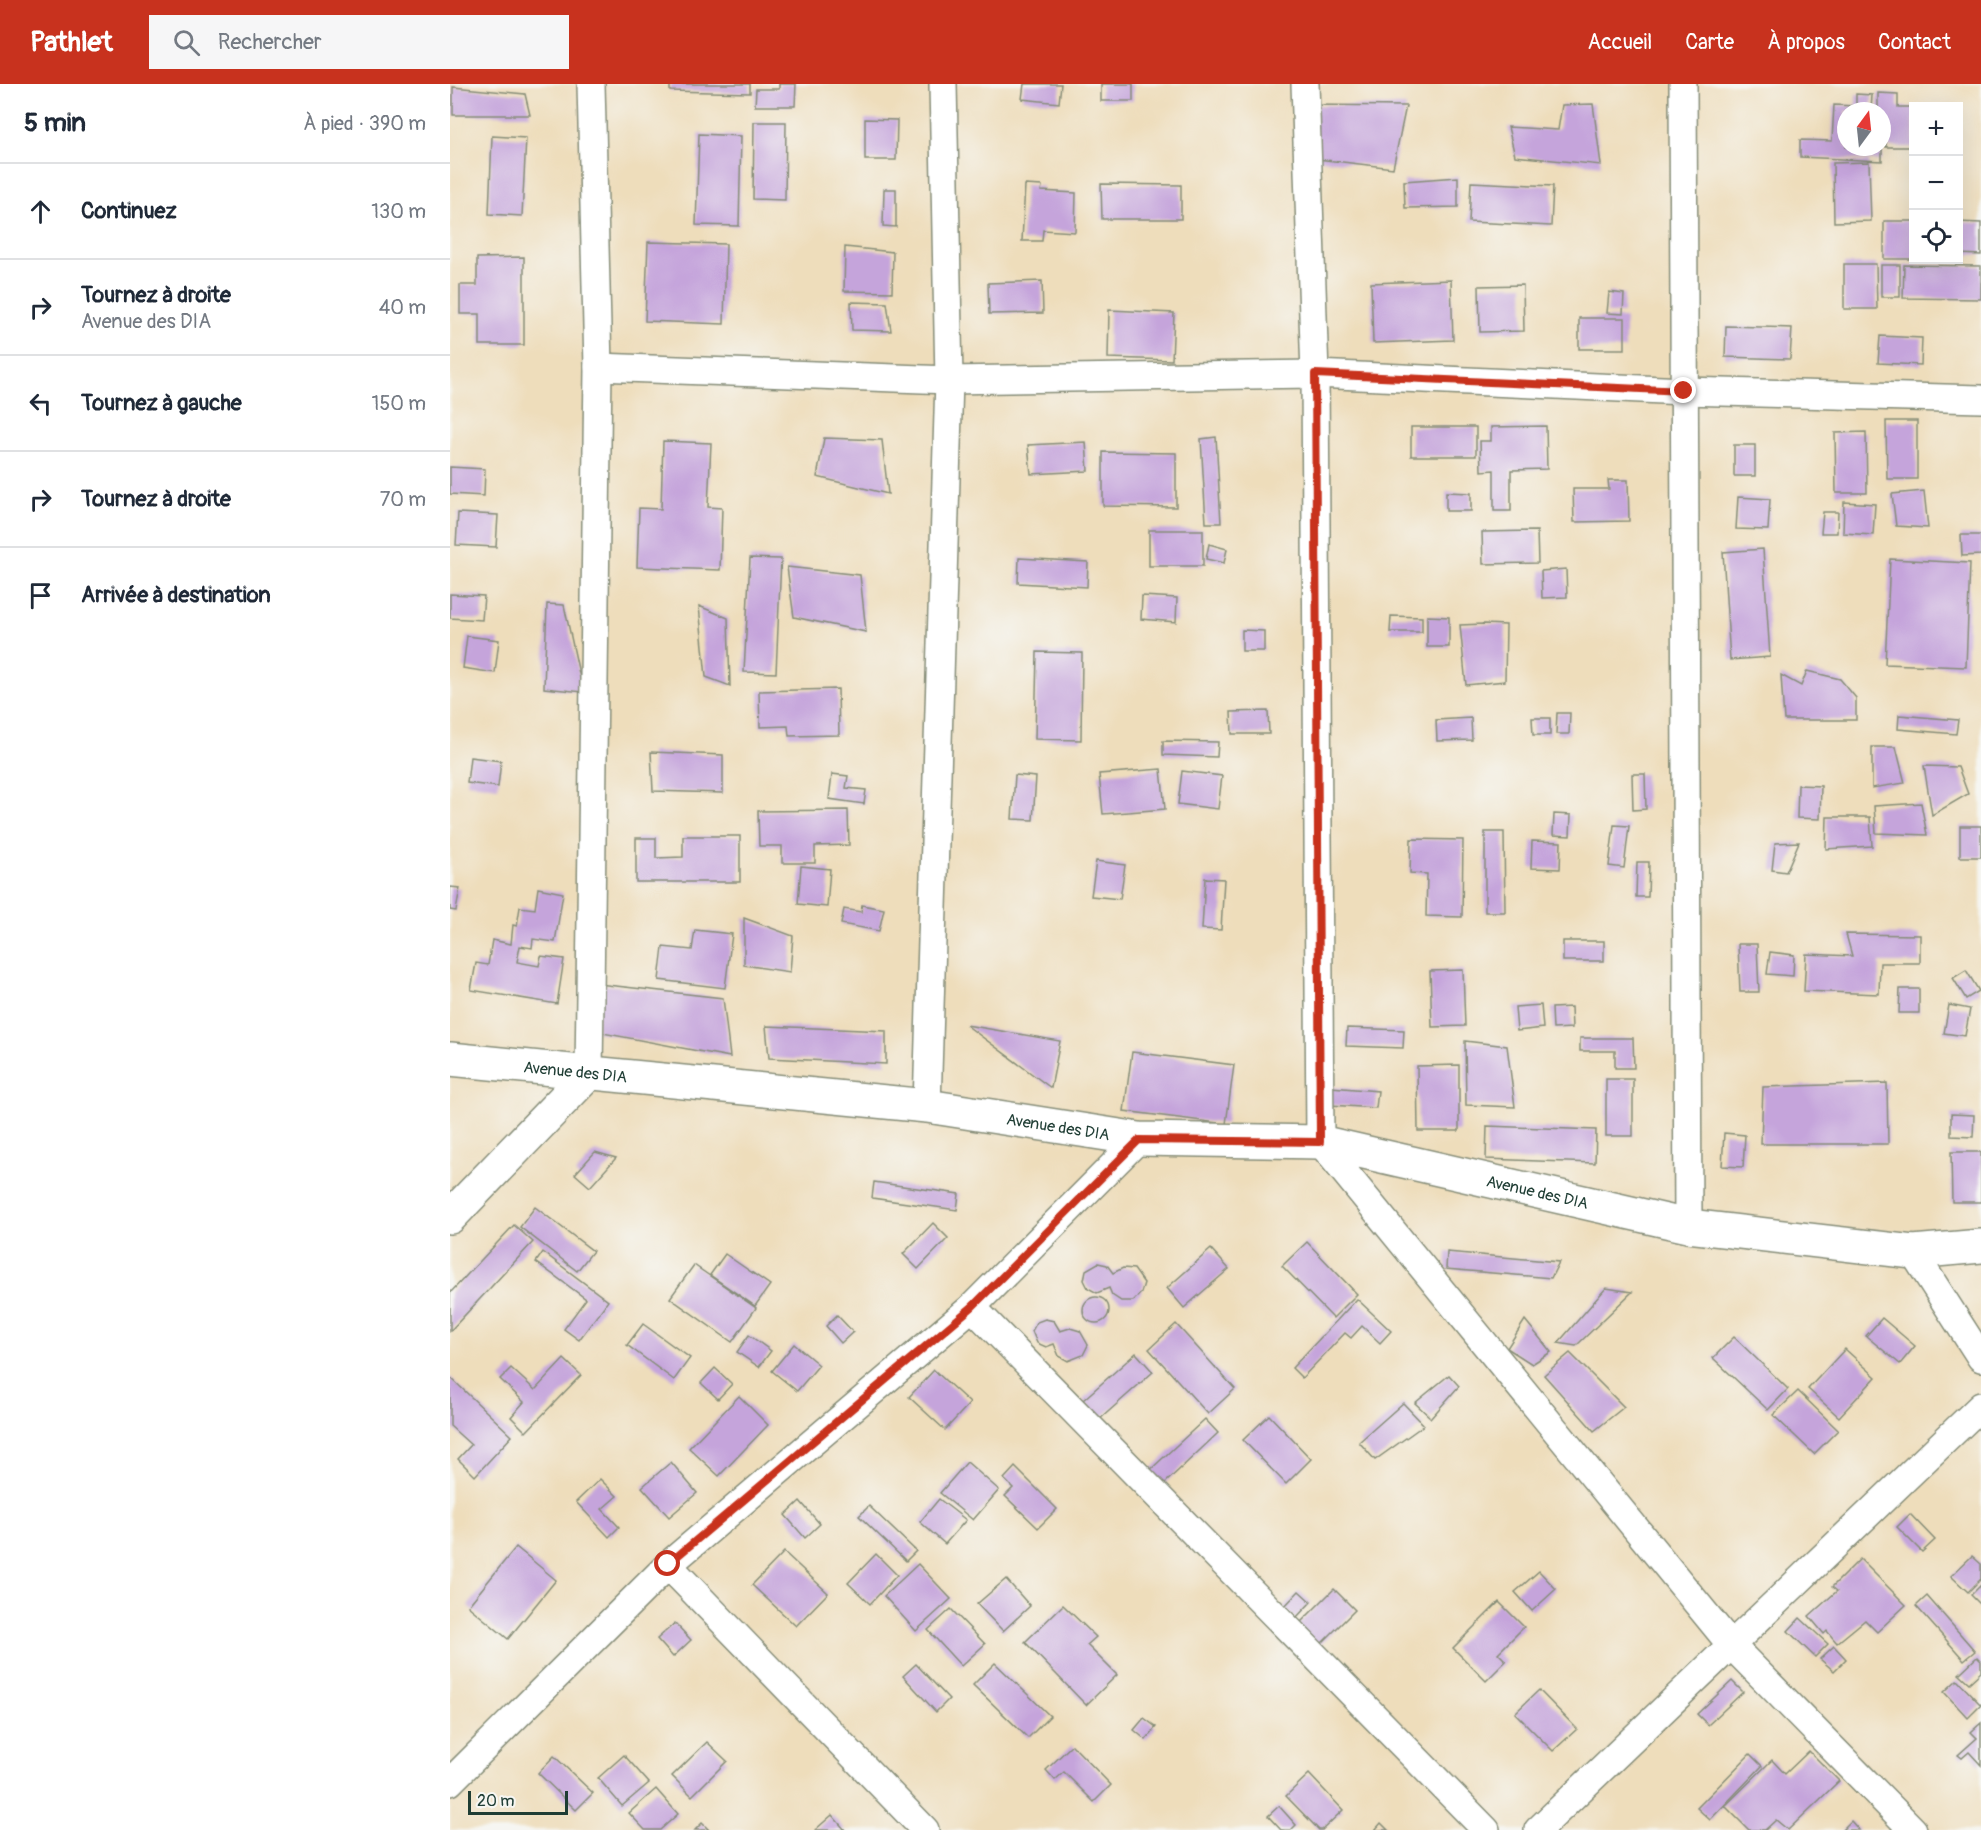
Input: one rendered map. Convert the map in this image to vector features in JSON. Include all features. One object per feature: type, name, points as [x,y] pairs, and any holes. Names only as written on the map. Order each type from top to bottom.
[{"type":"street","points":[[450,1217],[589,1073],[598,367],[591,84]]},
{"type":"street","points":[[927,1106],[949,380],[944,84]]},
{"type":"street","points":[[1305,84],[1315,374],[1320,1142],[1731,1645],[1913,1830]]},
{"type":"street","points":[[1683,84],[1688,1226]]},
{"type":"street","points":[[598,367],[949,380],[1315,374],[1684,391],[1981,399]]},
{"type":"street","name":"Avenue des DIA","points":[[450,1059],[927,1106],[1139,1140],[1320,1142],[1688,1226],[1913,1252],[1981,1246]]},
{"type":"street","points":[[450,1782],[668,1564],[972,1307],[1139,1140]]},
{"type":"street","points":[[1913,1252],[1981,1358]]},
{"type":"street","points":[[972,1307],[1486,1830]]},
{"type":"street","points":[[1539,1830],[1981,1406]]},
{"type":"street","points":[[668,1564],[925,1830]]},
{"type":"building","points":[[670,84],[750,84],[750,93],[670,91]]},
{"type":"building","points":[[779,84],[796,84],[795,106],[755,106],[756,89],[779,89]]},
{"type":"building","points":[[1024,84],[1061,84],[1059,103],[1022,99]]},
{"type":"building","points":[[1101,84],[1133,84],[1133,101],[1101,101]]},
{"type":"building","points":[[453,87],[525,94],[530,115],[453,115]]},
{"type":"building","points":[[1878,93],[1898,94],[1898,107],[1909,107],[1909,147],[1891,147],[1891,102],[1878,102]]},
{"type":"building","points":[[1856,94],[1872,95],[1872,102],[1856,102]]},
{"type":"building","points":[[1593,104],[1601,165],[1515,156],[1508,127],[1558,130],[1562,105]]},
{"type":"building","points":[[1310,105],[1406,106],[1393,168],[1309,158]]},
{"type":"building","points":[[1834,105],[1837,105],[1837,156],[1882,156],[1882,161],[1800,157],[1800,140],[1832,141]]},
{"type":"building","points":[[865,119],[897,120],[896,160],[865,160]]},
{"type":"building","points":[[754,122],[786,122],[785,200],[753,199]]},
{"type":"building","points":[[699,134],[741,136],[739,226],[696,225]]},
{"type":"building","points":[[492,136],[526,138],[522,216],[489,214]]},
{"type":"building","points":[[1869,162],[1871,221],[1834,222],[1833,163]]},
{"type":"building","points":[[1458,177],[1458,207],[1405,208],[1404,181]]},
{"type":"building","points":[[1471,182],[1553,186],[1551,226],[1469,222]]},
{"type":"building","points":[[1101,184],[1181,185],[1181,219],[1102,219]]},
{"type":"building","points":[[1025,185],[1042,186],[1041,191],[1076,193],[1075,232],[1043,230],[1042,241],[1022,241]]},
{"type":"building","points":[[884,189],[896,189],[896,227],[883,226]]},
{"type":"building","points":[[1884,221],[1909,221],[1909,259],[1884,259]]},
{"type":"building","points":[[1963,222],[1981,223],[1981,255],[1963,254]]},
{"type":"building","points":[[648,242],[726,244],[724,324],[645,321]]},
{"type":"building","points":[[845,247],[893,252],[892,292],[844,291]]},
{"type":"building","points":[[524,257],[524,345],[480,345],[480,314],[460,314],[460,285],[477,285],[477,258]]},
{"type":"building","points":[[1844,264],[1876,264],[1877,309],[1844,309]]},
{"type":"building","points":[[1881,265],[1900,265],[1900,297],[1881,297]]},
{"type":"building","points":[[1904,265],[1981,266],[1981,299],[1903,298]]},
{"type":"building","points":[[1451,280],[1453,340],[1373,343],[1371,283]]},
{"type":"building","points":[[1042,281],[1043,313],[989,314],[988,283]]},
{"type":"building","points":[[1523,285],[1524,331],[1480,332],[1479,286]]},
{"type":"building","points":[[1609,292],[1624,294],[1623,314],[1607,313]]},
{"type":"building","points":[[851,302],[887,303],[891,331],[852,330]]},
{"type":"building","points":[[1109,310],[1174,313],[1172,360],[1108,358]]},
{"type":"building","points":[[1579,318],[1625,318],[1625,349],[1579,349]]},
{"type":"building","points":[[1726,326],[1792,328],[1790,359],[1725,357]]},
{"type":"building","points":[[1880,336],[1922,338],[1921,365],[1878,363]]},
{"type":"building","points":[[1886,421],[1917,421],[1917,479],[1887,479]]},
{"type":"building","points":[[1546,426],[1547,469],[1511,470],[1511,511],[1494,511],[1494,470],[1481,471],[1480,441],[1491,441],[1491,427]]},
{"type":"building","points":[[1411,427],[1476,427],[1476,456],[1411,456]]},
{"type":"building","points":[[1866,432],[1867,493],[1836,493],[1835,433]]},
{"type":"building","points":[[1216,437],[1221,523],[1206,523],[1201,439]]},
{"type":"building","points":[[824,438],[882,440],[888,494],[817,477]]},
{"type":"building","points":[[663,441],[711,443],[708,507],[722,508],[720,570],[637,567],[639,508],[661,509]]},
{"type":"building","points":[[1086,442],[1088,471],[1031,474],[1028,445]]},
{"type":"building","points":[[1734,445],[1755,445],[1755,476],[1734,476]]},
{"type":"building","points":[[1103,452],[1176,453],[1176,507],[1103,506]]},
{"type":"building","points":[[450,467],[485,469],[484,496],[450,494]]},
{"type":"building","points":[[1608,480],[1628,480],[1629,521],[1574,522],[1573,489],[1609,489]]},
{"type":"building","points":[[1924,491],[1928,528],[1896,526],[1892,494]]},
{"type":"building","points":[[1446,492],[1471,493],[1471,511],[1446,511]]},
{"type":"building","points":[[1738,497],[1770,499],[1768,530],[1736,529]]},
{"type":"building","points":[[1844,502],[1875,504],[1873,535],[1843,533]]},
{"type":"building","points":[[1823,512],[1838,512],[1837,533],[1821,533]]},
{"type":"building","points":[[458,513],[498,515],[496,547],[456,545]]},
{"type":"building","points":[[1149,530],[1203,530],[1203,566],[1149,566]]},
{"type":"building","points":[[1537,531],[1538,563],[1483,564],[1482,532]]},
{"type":"building","points":[[1961,535],[1981,535],[1981,555],[1962,556]]},
{"type":"building","points":[[1209,544],[1227,549],[1224,563],[1206,559]]},
{"type":"building","points":[[1763,549],[1770,657],[1730,660],[1723,552]]},
{"type":"building","points":[[750,558],[781,559],[776,673],[744,672]]},
{"type":"building","points":[[1019,558],[1088,562],[1087,587],[1018,583]]},
{"type":"building","points":[[1890,559],[1970,563],[1966,667],[1885,664]]},
{"type":"building","points":[[787,567],[860,575],[866,632],[794,617]]},
{"type":"building","points":[[1566,569],[1567,597],[1542,598],[1541,571]]},
{"type":"building","points":[[450,594],[484,596],[482,620],[450,618]]},
{"type":"building","points":[[1142,596],[1177,598],[1176,622],[1141,619]]},
{"type":"building","points":[[547,604],[564,605],[583,692],[544,688]]},
{"type":"building","points":[[699,606],[728,618],[730,686],[706,677]]},
{"type":"building","points":[[1391,616],[1422,617],[1422,632],[1390,632]]},
{"type":"building","points":[[1427,616],[1449,617],[1449,647],[1427,647]]},
{"type":"building","points":[[1460,625],[1506,625],[1505,681],[1466,685]]},
{"type":"building","points":[[1242,630],[1264,631],[1264,651],[1242,651]]},
{"type":"building","points":[[467,636],[499,640],[495,673],[463,668]]},
{"type":"building","points":[[1037,652],[1082,653],[1081,740],[1035,739]]},
{"type":"building","points":[[1807,671],[1840,679],[1856,698],[1856,720],[1784,720],[1781,675],[1801,686]]},
{"type":"building","points":[[838,689],[839,735],[789,736],[788,726],[760,727],[759,691]]},
{"type":"building","points":[[1268,711],[1269,734],[1232,734],[1231,712]]},
{"type":"building","points":[[1557,713],[1570,713],[1569,734],[1556,734]]},
{"type":"building","points":[[1899,715],[1958,720],[1956,734],[1898,729]]},
{"type":"building","points":[[1471,718],[1472,740],[1437,741],[1436,720]]},
{"type":"building","points":[[1532,718],[1550,718],[1550,735],[1533,735]]},
{"type":"building","points":[[1163,741],[1218,742],[1217,757],[1163,755]]},
{"type":"building","points":[[1872,747],[1896,747],[1905,783],[1872,788]]},
{"type":"building","points":[[651,752],[723,755],[723,793],[653,791]]},
{"type":"building","points":[[470,757],[501,761],[498,787],[467,783]]},
{"type":"building","points":[[1924,766],[1958,767],[1968,794],[1932,815]]},
{"type":"building","points":[[1161,769],[1165,809],[1103,814],[1099,774]]},
{"type":"building","points":[[1182,771],[1222,776],[1218,809],[1178,804]]},
{"type":"building","points":[[832,774],[848,776],[846,788],[866,790],[864,804],[829,799]]},
{"type":"building","points":[[1632,774],[1645,774],[1646,809],[1633,810]]},
{"type":"building","points":[[1015,775],[1036,777],[1033,820],[1012,819]]},
{"type":"building","points":[[1798,785],[1821,786],[1820,819],[1797,818]]},
{"type":"building","points":[[1921,803],[1927,835],[1876,833],[1874,806]]},
{"type":"building","points":[[848,810],[849,845],[815,846],[815,863],[782,863],[782,846],[759,846],[758,811]]},
{"type":"building","points":[[1554,814],[1571,815],[1570,836],[1553,835]]},
{"type":"building","points":[[1827,817],[1870,817],[1872,846],[1826,849]]},
{"type":"building","points":[[1614,825],[1629,826],[1624,868],[1609,866]]},
{"type":"building","points":[[1960,826],[1981,826],[1981,857],[1960,857]]},
{"type":"building","points":[[1485,832],[1504,832],[1505,912],[1485,912]]},
{"type":"building","points":[[683,836],[740,836],[740,882],[636,882],[636,838],[656,838],[656,858],[683,857]]},
{"type":"building","points":[[1411,839],[1463,840],[1462,917],[1426,916],[1427,874],[1410,873]]},
{"type":"building","points":[[1532,841],[1561,842],[1560,869],[1531,868]]},
{"type":"building","points":[[1799,842],[1786,872],[1772,870],[1775,843]]},
{"type":"building","points":[[1096,861],[1125,865],[1120,899],[1091,896]]},
{"type":"building","points":[[1637,862],[1649,862],[1648,897],[1636,897]]},
{"type":"building","points":[[801,866],[830,869],[827,907],[798,904]]},
{"type":"building","points":[[1205,878],[1224,879],[1221,930],[1202,929]]},
{"type":"building","points":[[450,887],[460,888],[456,911],[450,910]]},
{"type":"building","points":[[538,888],[563,893],[555,942],[533,939],[532,948],[520,946],[517,962],[539,966],[541,956],[564,959],[557,1004],[471,990],[476,963],[488,965],[492,940],[511,944],[513,925],[517,926],[520,907],[535,909]]},
{"type":"building","points":[[862,905],[884,909],[879,931],[841,924],[844,909],[861,912]]},
{"type":"building","points":[[744,918],[793,936],[790,972],[744,965]]},
{"type":"building","points":[[695,930],[732,934],[725,988],[659,980],[663,947],[692,950]]},
{"type":"building","points":[[1846,934],[1920,935],[1920,963],[1880,963],[1879,994],[1804,991],[1806,954],[1852,956]]},
{"type":"building","points":[[1563,941],[1604,941],[1604,961],[1563,961]]},
{"type":"building","points":[[1738,944],[1757,944],[1759,992],[1740,992]]},
{"type":"building","points":[[1770,952],[1794,955],[1793,976],[1767,974]]},
{"type":"building","points":[[1463,970],[1465,1026],[1432,1027],[1430,971]]},
{"type":"building","points":[[1966,970],[1979,991],[1966,999],[1953,978]]},
{"type":"building","points":[[598,984],[723,998],[730,1057],[597,1032]]},
{"type":"building","points":[[1900,989],[1919,989],[1919,1013],[1899,1013]]},
{"type":"building","points":[[1541,1005],[1543,1028],[1517,1031],[1515,1007]]},
{"type":"building","points":[[1949,1005],[1970,1009],[1965,1036],[1944,1033]]},
{"type":"building","points":[[1571,1007],[1572,1028],[1553,1029],[1552,1008]]},
{"type":"building","points":[[966,1025],[1060,1041],[1051,1088]]},
{"type":"building","points":[[766,1026],[886,1031],[886,1064],[769,1058]]},
{"type":"building","points":[[1347,1028],[1404,1030],[1403,1048],[1346,1046]]},
{"type":"building","points":[[1580,1038],[1633,1038],[1634,1068],[1615,1068],[1615,1051],[1580,1051]]},
{"type":"building","points":[[1465,1041],[1507,1046],[1515,1107],[1466,1105]]},
{"type":"building","points":[[1132,1052],[1234,1065],[1226,1124],[1124,1111]]},
{"type":"building","points":[[1459,1065],[1459,1131],[1418,1131],[1417,1066]]},
{"type":"building","points":[[1606,1079],[1633,1079],[1633,1136],[1606,1136]]},
{"type":"building","points":[[1887,1083],[1888,1144],[1761,1144],[1763,1087]]},
{"type":"building","points":[[1331,1087],[1378,1091],[1376,1108],[1330,1105]]},
{"type":"building","points":[[1951,1114],[1974,1115],[1973,1137],[1951,1136]]},
{"type":"building","points":[[1487,1126],[1596,1130],[1595,1163],[1486,1159]]},
{"type":"building","points":[[1724,1133],[1745,1135],[1743,1167],[1722,1166]]},
{"type":"building","points":[[595,1152],[616,1158],[590,1187],[575,1174]]},
{"type":"building","points":[[1951,1152],[1981,1152],[1981,1202],[1952,1202]]},
{"type":"building","points":[[874,1182],[959,1194],[957,1210],[872,1198]]},
{"type":"building","points":[[535,1207],[593,1251],[577,1271],[520,1227]]},
{"type":"building","points":[[933,1223],[948,1238],[918,1269],[903,1254]]},
{"type":"building","points":[[514,1225],[533,1242],[450,1331],[450,1293]]},
{"type":"building","points":[[1307,1242],[1357,1294],[1333,1318],[1282,1266]]},
{"type":"building","points":[[1211,1249],[1229,1269],[1184,1308],[1167,1288]]},
{"type":"building","points":[[543,1252],[608,1301],[579,1340],[564,1329],[586,1299],[536,1262]]},
{"type":"building","points":[[1447,1252],[1559,1262],[1551,1278],[1446,1269]]},
{"type":"building","points":[[725,1254],[770,1285],[755,1306],[710,1275]]},
{"type":"building","points":[[1098,1263],[1107,1265],[1113,1273],[1123,1268],[1134,1269],[1144,1283],[1141,1293],[1133,1301],[1121,1301],[1112,1295],[1109,1288],[1097,1293],[1088,1288],[1084,1280],[1086,1270]]},
{"type":"building","points":[[694,1265],[756,1308],[732,1342],[670,1298]]},
{"type":"building","points":[[1606,1288],[1632,1292],[1576,1346],[1558,1343]]},
{"type":"building","points":[[1096,1297],[1105,1301],[1109,1310],[1105,1319],[1096,1323],[1087,1319],[1083,1310],[1087,1301]]},
{"type":"building","points":[[1357,1299],[1391,1331],[1380,1343],[1362,1326],[1351,1338],[1345,1333],[1302,1378],[1292,1368]]},
{"type":"building","points":[[837,1315],[853,1332],[841,1343],[826,1326]]},
{"type":"building","points":[[1882,1318],[1915,1346],[1900,1364],[1866,1336]]},
{"type":"building","points":[[1045,1319],[1054,1321],[1060,1331],[1070,1328],[1080,1331],[1088,1345],[1083,1355],[1068,1361],[1059,1356],[1054,1344],[1046,1347],[1037,1343],[1032,1331],[1037,1322]]},
{"type":"building","points":[[1525,1320],[1551,1352],[1532,1364],[1507,1348]]},
{"type":"building","points":[[643,1324],[690,1358],[674,1380],[627,1345]]},
{"type":"building","points":[[1176,1324],[1235,1389],[1208,1414],[1149,1349]]},
{"type":"building","points":[[749,1335],[771,1351],[759,1367],[737,1352]]},
{"type":"building","points":[[1734,1337],[1788,1389],[1768,1410],[1713,1358]]},
{"type":"building","points":[[794,1344],[819,1365],[797,1391],[772,1371]]},
{"type":"building","points":[[1845,1349],[1876,1377],[1839,1417],[1808,1389]]},
{"type":"building","points":[[1136,1353],[1153,1372],[1100,1419],[1083,1400]]},
{"type":"building","points":[[1570,1353],[1624,1407],[1594,1431],[1544,1375]]},
{"type":"building","points":[[564,1359],[581,1375],[526,1432],[511,1417],[524,1402],[500,1379],[511,1368],[535,1390]]},
{"type":"building","points":[[715,1368],[732,1384],[718,1399],[701,1383]]},
{"type":"building","points":[[934,1370],[970,1403],[945,1430],[909,1397]]},
{"type":"building","points":[[1449,1375],[1459,1386],[1431,1418],[1415,1403]]},
{"type":"building","points":[[450,1377],[512,1436],[475,1476],[458,1459],[471,1445],[450,1426]]},
{"type":"building","points":[[1798,1391],[1838,1430],[1814,1454],[1773,1415]]},
{"type":"building","points":[[739,1396],[768,1425],[719,1476],[689,1448]]},
{"type":"building","points":[[1403,1403],[1424,1425],[1375,1460],[1359,1442]]},
{"type":"building","points":[[1269,1415],[1311,1459],[1286,1484],[1243,1440]]},
{"type":"building","points":[[1205,1419],[1218,1433],[1163,1485],[1149,1471]]},
{"type":"building","points":[[671,1462],[697,1493],[669,1517],[642,1487]]},
{"type":"building","points":[[967,1462],[999,1490],[973,1520],[940,1493]]},
{"type":"building","points":[[1015,1467],[1057,1509],[1038,1528],[1005,1496],[1013,1488],[1004,1479]]},
{"type":"building","points":[[600,1479],[617,1496],[602,1509],[619,1527],[609,1537],[576,1502]]},
{"type":"building","points":[[939,1499],[966,1520],[945,1544],[920,1522]]},
{"type":"building","points":[[800,1501],[820,1524],[805,1538],[785,1515]]},
{"type":"building","points":[[869,1506],[916,1551],[906,1561],[859,1516]]},
{"type":"building","points":[[1910,1514],[1935,1540],[1922,1552],[1897,1527]]},
{"type":"building","points":[[516,1547],[556,1580],[508,1639],[468,1606]]},
{"type":"building","points":[[784,1552],[828,1593],[796,1626],[752,1585]]},
{"type":"building","points":[[876,1554],[897,1575],[870,1604],[848,1583]]},
{"type":"building","points":[[1972,1556],[1981,1564],[1981,1579],[1968,1592],[1951,1576]]},
{"type":"building","points":[[1860,1559],[1906,1605],[1877,1632],[1865,1620],[1837,1643],[1827,1631],[1824,1634],[1809,1616],[1837,1591],[1832,1587]]},
{"type":"building","points":[[918,1564],[951,1599],[916,1631],[884,1596]]},
{"type":"building","points":[[1539,1571],[1556,1589],[1532,1611],[1515,1592]]},
{"type":"building","points":[[1006,1579],[1030,1606],[1003,1631],[977,1604]]},
{"type":"building","points":[[1981,1585],[1981,1605],[1971,1595]]},
{"type":"building","points":[[1334,1589],[1355,1610],[1318,1647],[1297,1626]]},
{"type":"building","points":[[1299,1591],[1311,1602],[1295,1619],[1283,1608]]},
{"type":"building","points":[[1927,1596],[1975,1651],[1964,1660],[1916,1606]]},
{"type":"building","points":[[1499,1602],[1524,1627],[1498,1653],[1506,1661],[1486,1681],[1453,1648]]},
{"type":"building","points":[[1063,1605],[1096,1637],[1087,1645],[1117,1675],[1086,1705],[1025,1642]]},
{"type":"building","points":[[951,1609],[985,1644],[961,1666],[928,1630]]},
{"type":"building","points":[[1800,1618],[1828,1644],[1815,1657],[1788,1631]]},
{"type":"building","points":[[675,1623],[691,1640],[673,1657],[657,1639]]},
{"type":"building","points":[[1834,1646],[1846,1659],[1834,1671],[1820,1659]]},
{"type":"building","points":[[1977,1657],[1981,1661],[1981,1672],[1969,1683],[1959,1674]]},
{"type":"building","points":[[995,1663],[1050,1716],[1028,1738],[973,1685]]},
{"type":"building","points":[[916,1664],[949,1699],[936,1712],[903,1676]]},
{"type":"building","points":[[1957,1680],[1981,1705],[1968,1718],[1944,1692]]},
{"type":"building","points":[[1732,1681],[1743,1692],[1708,1725],[1697,1714]]},
{"type":"building","points":[[1539,1690],[1577,1729],[1553,1751],[1515,1713]]},
{"type":"building","points":[[1144,1718],[1156,1727],[1146,1740],[1134,1730]]},
{"type":"building","points":[[1981,1723],[1981,1765],[1969,1752],[1962,1758],[1958,1755],[1977,1738],[1971,1732]]},
{"type":"building","points":[[707,1742],[727,1761],[692,1796],[672,1776]]},
{"type":"building","points":[[1072,1745],[1111,1785],[1094,1802],[1064,1772],[1055,1780],[1046,1770]]},
{"type":"building","points":[[1809,1751],[1839,1781],[1788,1830],[1776,1820],[1765,1830],[1749,1830],[1725,1806],[1772,1760],[1785,1774]]},
{"type":"building","points":[[1750,1754],[1762,1766],[1710,1820],[1697,1808]]},
{"type":"building","points":[[624,1755],[649,1783],[622,1806],[598,1778]]},
{"type":"building","points":[[554,1756],[593,1793],[576,1810],[538,1773]]},
{"type":"building","points":[[1309,1774],[1343,1810],[1322,1830],[1319,1830],[1286,1796]]},
{"type":"building","points":[[656,1789],[678,1814],[660,1830],[645,1830],[629,1813]]},
{"type":"building","points":[[1279,1806],[1296,1825],[1291,1830],[1281,1830],[1268,1816]]},
{"type":"building","points":[[832,1815],[845,1830],[815,1830]]},
{"type":"building","points":[[1851,1821],[1859,1830],[1842,1830]]},
{"type":"building","points":[[702,1823],[709,1830],[695,1830]]},
{"type":"building","points":[[1381,1823],[1388,1830],[1375,1830]]},
{"type":"route","points":[[668,1564],[972,1307],[1139,1140],[1320,1142],[1315,374],[1684,391]]}]
